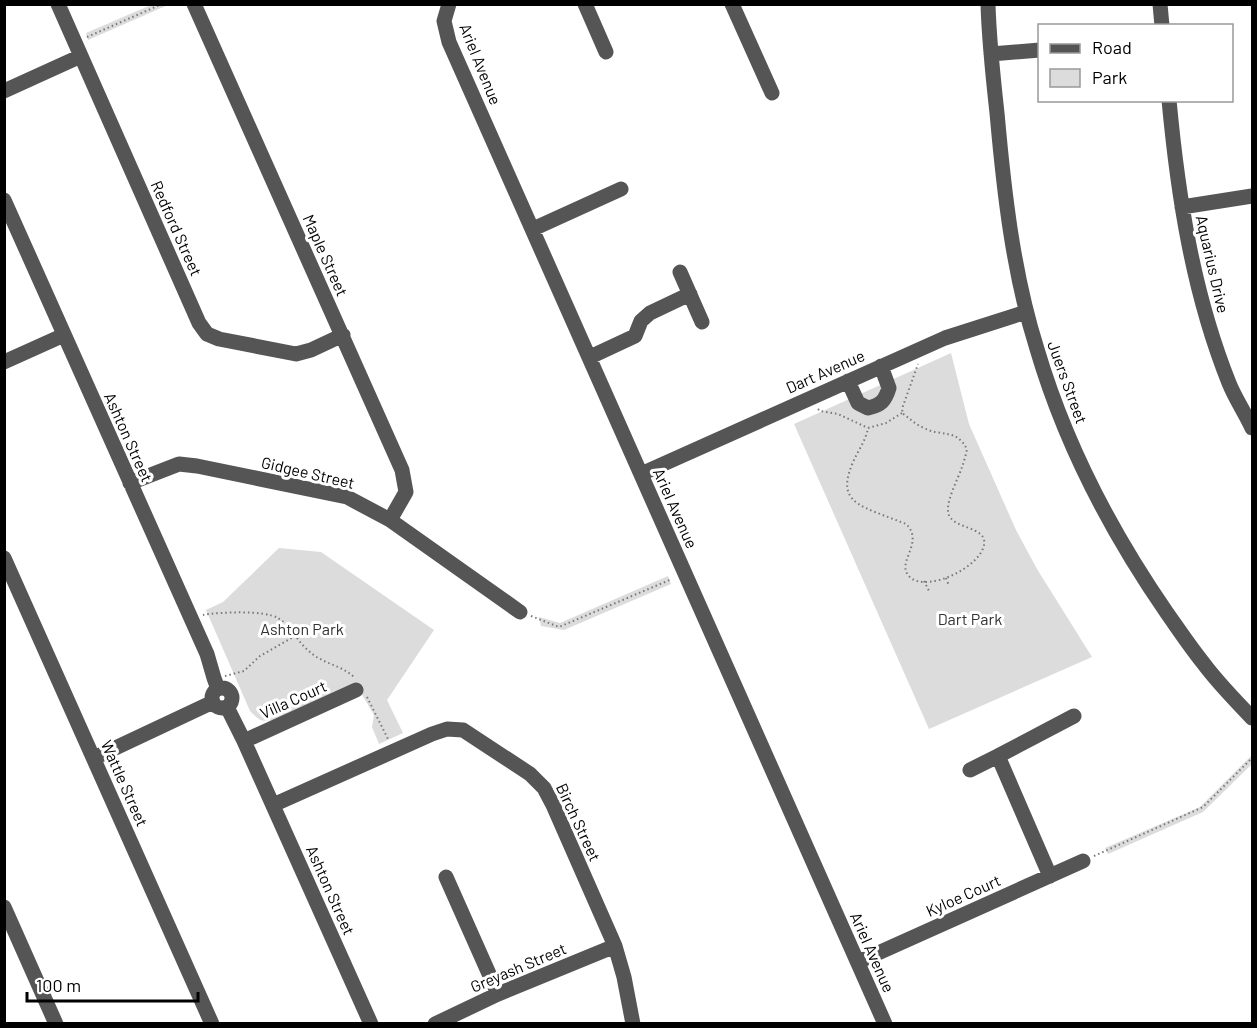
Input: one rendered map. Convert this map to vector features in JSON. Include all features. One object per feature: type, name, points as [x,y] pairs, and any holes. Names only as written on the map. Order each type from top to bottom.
[{"type":"street","name":"Redford Street","points":[[58,4],[199,324],[207,334],[219,339],[296,354],[311,350],[343,335]]},
{"type":"street","name":"Maple Street","points":[[194,4],[402,470],[406,492],[390,520]]},
{"type":"street","name":"Ariel Avenue","points":[[448,4],[444,21],[449,42],[885,1023]]},
{"type":"street","points":[[585,4],[606,52]]},
{"type":"street","points":[[732,4],[772,93]]},
{"type":"street","name":"Juers Street","points":[[988,4],[1002,168],[1017,267],[1026,312],[1057,408],[1110,522],[1144,578],[1204,665],[1252,718]]},
{"type":"street","points":[[1160,4],[1162,24]]},
{"type":"street","points":[[4,91],[78,49]]},
{"type":"street","points":[[991,54],[1038,50]]},
{"type":"street","name":"Aquarius Drive","points":[[1169,102],[1175,164],[1193,270],[1230,384],[1252,428]]},
{"type":"street","points":[[533,229],[621,189]]},
{"type":"street","points":[[1182,207],[1252,196]]},
{"type":"street","name":"Ashton Street","points":[[4,200],[8,219],[64,334],[207,654],[218,694],[244,741],[371,1023]]},
{"type":"street","points":[[680,272],[702,322]]},
{"type":"street","points":[[590,357],[634,336],[641,321],[650,313],[690,294]]},
{"type":"street","name":"Dart Avenue","points":[[641,474],[945,338],[1026,312]]},
{"type":"street","points":[[4,362],[64,334]]},
{"type":"street","points":[[848,381],[858,403],[868,408],[880,405],[890,388],[880,366]]},
{"type":"street","name":"Gidgee Street","points":[[130,483],[179,464],[347,497],[390,520],[520,612]]},
{"type":"street","name":"Wattle Street","points":[[4,558],[212,1023]]},
{"type":"street","name":"Villa Court","points":[[244,741],[360,688]]},
{"type":"street","points":[[94,758],[218,694]]},
{"type":"street","points":[[970,770],[1074,716]]},
{"type":"street","name":"Birch Street","points":[[273,805],[447,729],[462,730],[530,774],[540,782],[548,794],[615,946],[624,976],[633,1023]]},
{"type":"street","points":[[998,756],[1050,876]]},
{"type":"street","name":"Kyloe Court","points":[[858,962],[1083,861]]},
{"type":"street","points":[[446,877],[498,994]]},
{"type":"street","points":[[5,908],[56,1023]]},
{"type":"street","name":"Greyash Street","points":[[435,1023],[498,994],[615,946]]},
{"type":"path","points":[[78,49],[162,4]]},
{"type":"path","points":[[810,398],[820,411],[838,414],[868,428],[886,423],[902,413],[924,347]]},
{"type":"path","points":[[868,428],[867,436],[860,445],[849,472],[847,491],[856,504],[911,528],[913,544],[905,563],[910,577],[924,581],[938,580],[960,572],[979,556],[985,545],[983,538],[977,532],[950,519],[948,513],[948,505],[967,449],[957,436],[921,427],[902,413]]},
{"type":"path","points":[[520,612],[559,627],[686,573]]},
{"type":"path","points":[[946,578],[949,586]]},
{"type":"path","points":[[924,581],[930,593]]},
{"type":"path","points":[[190,618],[218,612],[243,612],[276,617],[310,653],[351,674],[375,711],[394,751]]},
{"type":"path","points":[[218,694],[260,656],[295,636]]},
{"type":"path","points":[[1083,861],[1203,807],[1252,758]]},
{"type":"green space","points":[[151,5],[168,5],[88,40],[86,33]]},
{"type":"green space","name":"Dart Park","points":[[951,353],[969,424],[1016,530],[1037,569],[1092,657],[929,729],[794,424]]},
{"type":"green space","name":"Ashton Park","points":[[279,548],[321,552],[434,630],[387,700],[403,733],[379,744],[372,727],[374,715],[355,683],[274,720],[261,720],[250,711],[206,610],[223,602]]},
{"type":"green space","points":[[668,576],[671,584],[564,630],[541,626],[539,617],[560,623]]},
{"type":"green space","points":[[1252,755],[1252,764],[1203,812],[1108,854],[1105,848],[1200,807]]}]
